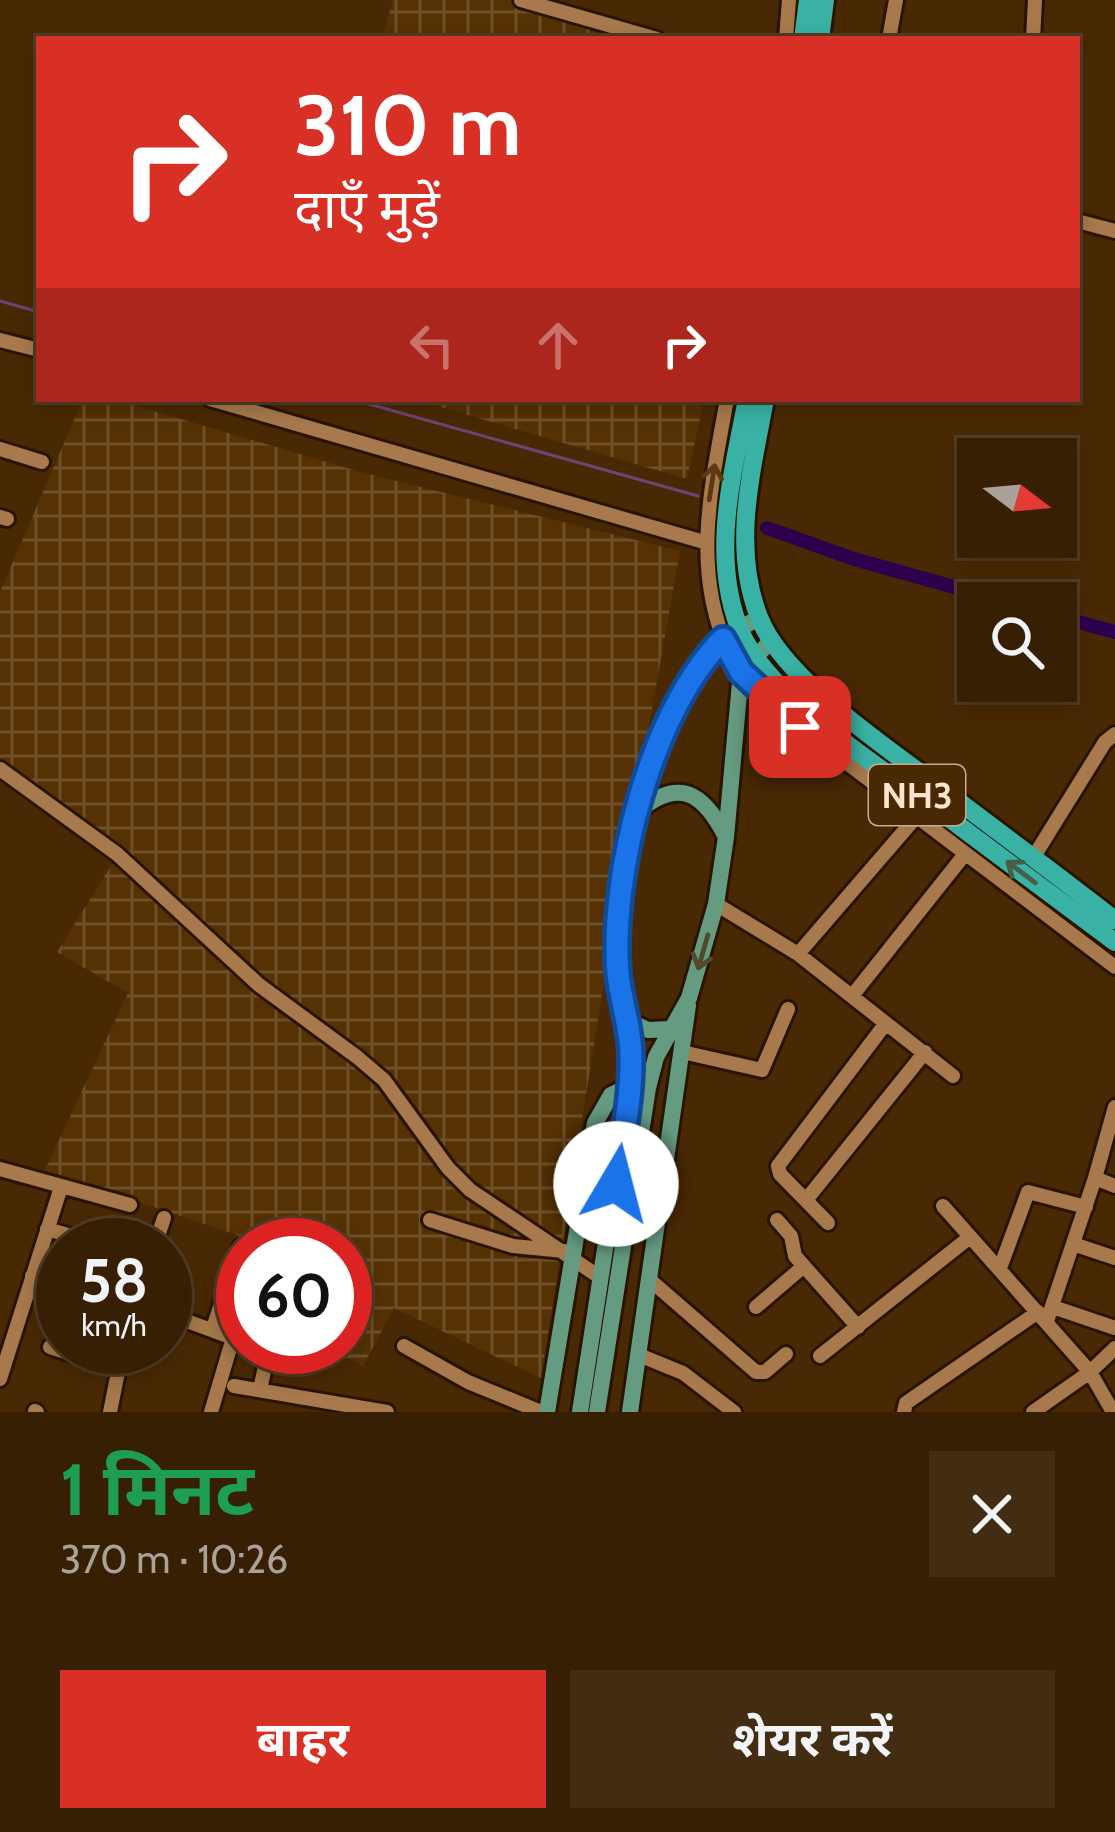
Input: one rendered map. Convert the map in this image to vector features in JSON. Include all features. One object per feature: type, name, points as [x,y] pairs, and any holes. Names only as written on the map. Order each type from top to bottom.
[{"type":"highway","points":[[803,36],[808,0]]},
{"type":"highway","points":[[820,36],[825,0]]},
{"type":"highway","name":"NH3","points":[[746,402],[724,534],[731,634],[832,733],[1115,942]]},
{"type":"highway","name":"NH3","points":[[765,402],[745,532],[749,582],[771,640],[847,717],[1115,920]]},
{"type":"main road","points":[[580,1412],[630,1087],[628,1022],[618,972],[620,920],[636,813],[659,740],[685,688],[731,634],[759,618]]},
{"type":"main road","points":[[630,1412],[688,998],[716,904],[741,672],[771,640]]},
{"type":"main road","points":[[636,813],[660,796],[684,792],[707,805],[726,837]]},
{"type":"main road","points":[[597,1412],[648,1088],[656,1057],[688,998]]},
{"type":"main road","points":[[628,1022],[648,1030],[671,1028]]},
{"type":"main road","points":[[544,1412],[568,1254],[596,1124],[611,1095],[630,1087]]},
{"type":"street","points":[[521,0],[647,36]]},
{"type":"street","points":[[786,36],[789,0]]},
{"type":"street","points":[[890,36],[896,0]]},
{"type":"street","points":[[1033,36],[1035,0]]},
{"type":"street","points":[[1080,222],[1115,232]]},
{"type":"street","points":[[0,340],[36,349]]},
{"type":"street","points":[[220,402],[704,542]]},
{"type":"street","points":[[727,402],[704,542],[711,598],[731,634],[741,672],[800,727],[1115,967]]},
{"type":"street","points":[[0,449],[42,462]]},
{"type":"street","points":[[1033,858],[1105,742],[1115,734]]},
{"type":"street","points":[[0,769],[117,854],[259,985],[370,1068],[470,1190],[602,1277]]},
{"type":"street","points":[[798,954],[916,817]]},
{"type":"street","points":[[852,996],[965,854]]},
{"type":"street","points":[[716,904],[798,954],[952,1076]]},
{"type":"street","points":[[682,1052],[758,1072],[766,1065],[788,1009]]},
{"type":"street","points":[[828,1222],[780,1174],[780,1160],[886,1023]]},
{"type":"street","points":[[806,1200],[925,1052]]},
{"type":"street","points":[[904,1412],[906,1403],[1046,1313],[1086,1207],[1115,1108]]},
{"type":"street","points":[[1,1174],[130,1205]]},
{"type":"street","points":[[1095,1178],[1115,1186]]},
{"type":"street","points":[[51,1218],[61,1187]]},
{"type":"street","points":[[1000,1268],[1028,1192],[1086,1207]]},
{"type":"street","points":[[943,1206],[1046,1313],[1090,1372],[1112,1412]]},
{"type":"street","points":[[430,1220],[513,1246],[568,1254]]},
{"type":"street","points":[[777,1220],[791,1236],[795,1256],[858,1327]]},
{"type":"street","points":[[820,1357],[970,1237]]},
{"type":"street","points":[[1073,1244],[1115,1258]]},
{"type":"street","points":[[0,1379],[36,1263]]},
{"type":"street","points":[[756,1307],[804,1266]]},
{"type":"street","points":[[32,1276],[36,1277]]},
{"type":"street","points":[[650,1280],[756,1372],[763,1373],[786,1354]]},
{"type":"street","points":[[1046,1313],[1115,1328]]},
{"type":"street","points":[[213,1328],[216,1319]]},
{"type":"street","points":[[192,1321],[232,1338],[211,1412]]},
{"type":"street","points":[[404,1346],[468,1382],[544,1412]]},
{"type":"street","points":[[1033,1412],[1115,1348]]},
{"type":"street","points":[[639,1355],[682,1373],[724,1409]]},
{"type":"street","points":[[110,1412],[117,1374]]},
{"type":"street","points":[[260,1390],[263,1374]]},
{"type":"street","points":[[234,1386],[306,1406],[386,1412]]},
{"type":"shaded area","points":[[393,0],[548,0],[680,36],[383,36]]},
{"type":"shaded area","points":[[82,402],[123,402],[364,473],[680,551],[605,975],[541,1378],[394,1308],[372,1349],[372,1218],[216,1218],[216,1228],[45,1170],[128,993],[57,952],[121,850],[0,760],[0,592]]},
{"type":"shaded area","points":[[423,402],[703,402],[687,479]]},
{"type":"waterway","points":[[0,301],[36,311]]},
{"type":"waterway","points":[[362,402],[698,496]]},
{"type":"waterway","points":[[767,528],[957,588]]},
{"type":"waterway","points":[[1077,622],[1115,632]]},
{"type":"route","points":[[616,1184],[632,1055],[618,972],[620,920],[636,813],[659,740],[685,688],[723,639],[741,672],[800,727]]}]
